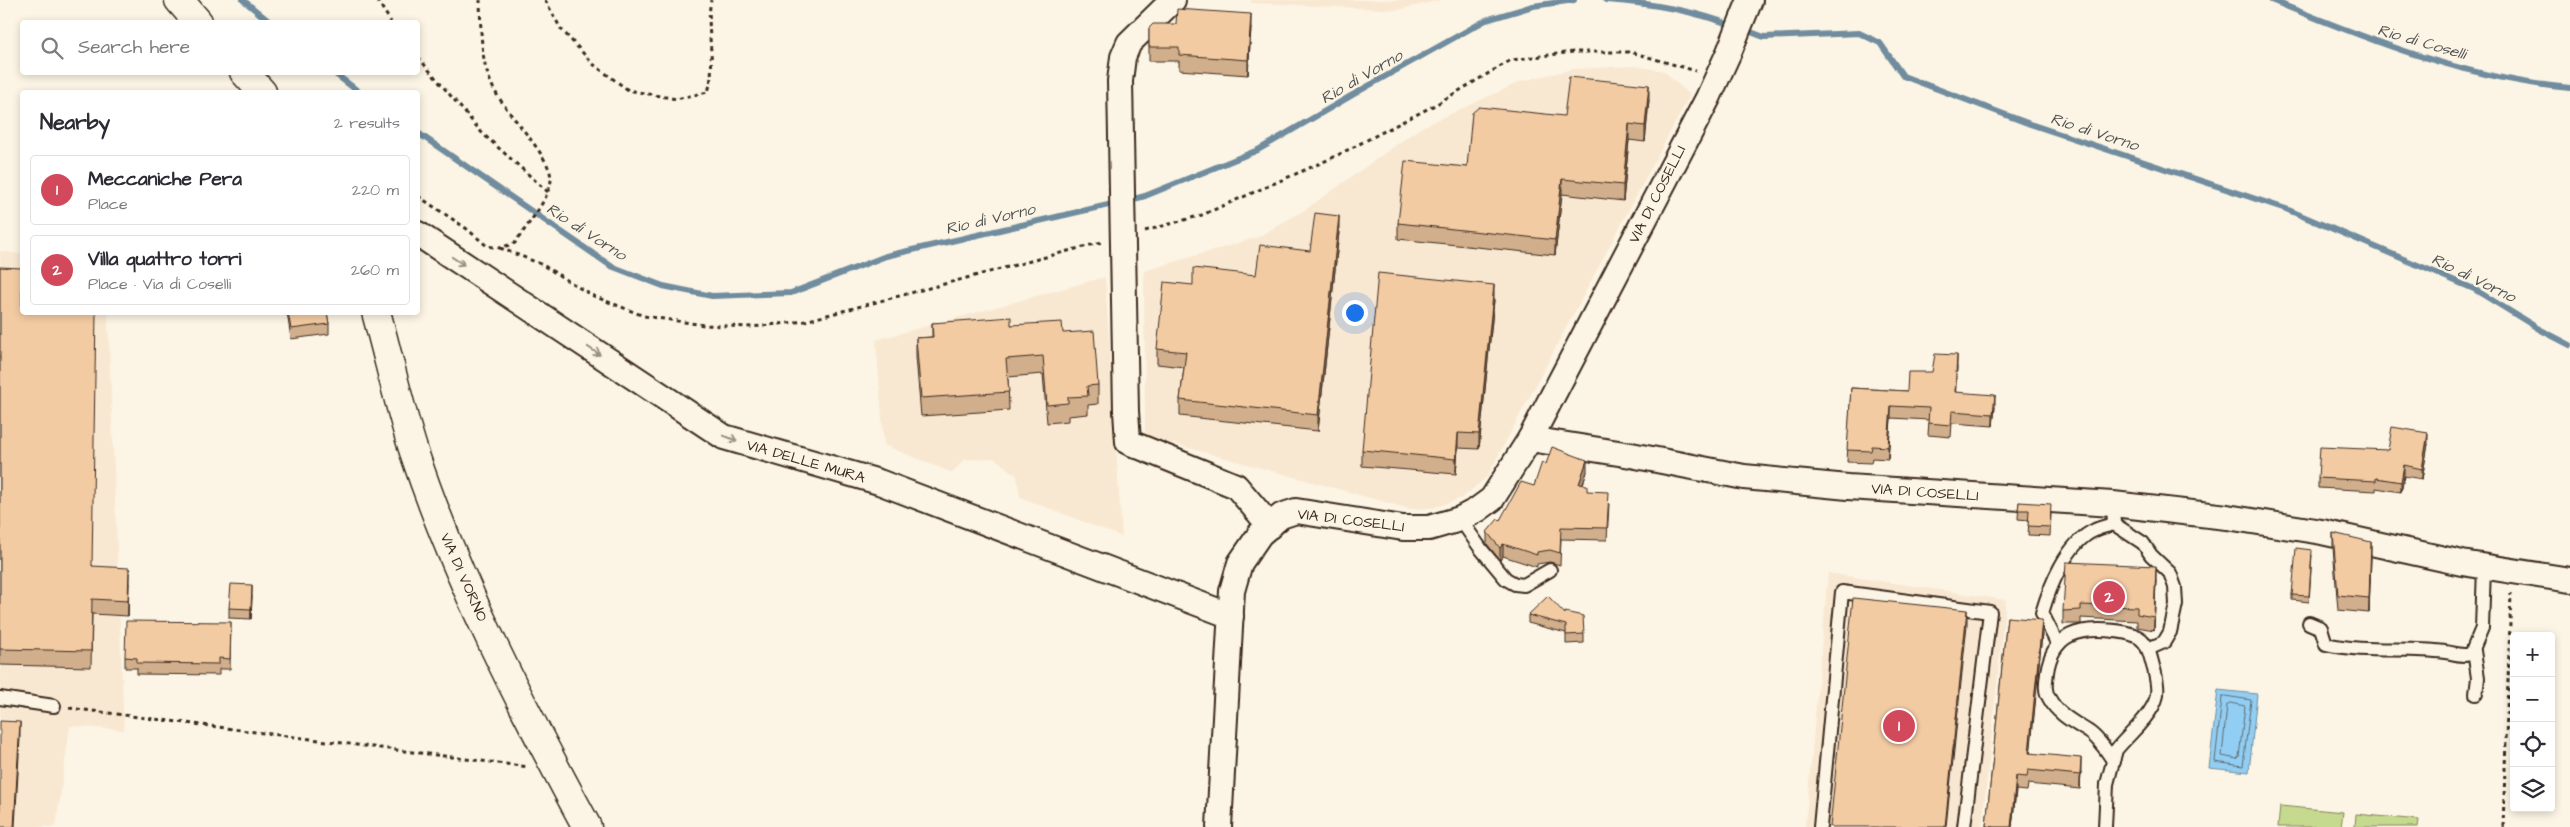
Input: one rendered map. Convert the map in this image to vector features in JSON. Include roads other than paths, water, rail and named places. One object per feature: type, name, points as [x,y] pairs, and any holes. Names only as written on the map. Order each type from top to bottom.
[{"type":"street","points":[[179,0],[196,20]]},
{"type":"street","points":[[1173,0],[1129,43],[1123,58],[1120,81],[1128,442],[1236,486],[1270,526]]},
{"type":"street","name":"VIA DI COSELLI","points":[[1219,827],[1232,591],[1240,563],[1260,534],[1280,516],[1296,511],[1403,528],[1429,528],[1460,519],[1492,499],[1530,439],[1717,78],[1750,1]]},
{"type":"street","points":[[247,75],[260,90]]},
{"type":"street","name":"VIA DELLE MURA","points":[[420,235],[724,437],[879,482],[1231,616]]},
{"type":"street","name":"VIA DI VORNO","points":[[377,315],[414,451],[450,547],[556,771],[587,827]]},
{"type":"street","name":"VIA DI COSELLI","points":[[1530,439],[1631,455],[1744,477],[2113,514],[2227,517],[2322,532],[2484,567],[2570,580]]},
{"type":"lane","points":[[2058,645],[2042,613],[2057,574],[2064,560],[2093,530],[2113,514],[2170,573],[2175,587],[2176,604],[2170,632],[2164,642],[2148,649]]},
{"type":"lane","points":[[1460,519],[1481,549],[1506,579],[1515,584],[1524,585],[1550,570]]},
{"type":"lane","points":[[2476,694],[2478,678],[2474,651],[2482,628],[2484,567]]},
{"type":"lane","points":[[1820,827],[1842,592],[1990,612],[1964,827]]},
{"type":"lane","points":[[2308,623],[2321,628],[2326,644],[2332,646],[2365,650],[2447,652],[2465,656],[2474,651]]},
{"type":"lane","points":[[2105,827],[2107,784],[2114,762],[2116,750],[2146,717],[2158,696],[2158,685],[2148,649],[2143,640],[2102,629],[2077,632],[2058,645],[2048,665],[2045,686],[2049,699],[2065,717],[2091,733],[2114,762]]},
{"type":"lane","points":[[0,698],[54,706]]},
{"type":"water","points":[[2218,690],[2257,694],[2249,772],[2209,768]]},
{"type":"waterway","name":"Rio di Vorno","points":[[243,0],[268,20]]},
{"type":"waterway","name":"Rio di Vorno","points":[[1127,201],[1145,196],[1258,150],[1486,20],[1533,6],[1574,0]]},
{"type":"waterway","name":"Rio di Vorno","points":[[1606,0],[1671,8],[1734,26]]},
{"type":"waterway","name":"Rio di Coselli","points":[[2271,0],[2380,43],[2455,66],[2493,76],[2570,88]]},
{"type":"waterway","name":"Rio di Vorno","points":[[1743,29],[1764,37],[1859,33],[1880,43],[1903,76],[2030,124],[2286,209],[2474,289],[2539,329],[2570,345]]},
{"type":"waterway","name":"Rio di Vorno","points":[[337,75],[356,90]]},
{"type":"waterway","name":"Rio di Vorno","points":[[420,134],[611,266],[663,286],[712,296],[791,293],[886,256],[1117,203]]},
{"type":"place","name":"Villa quattro torri","points":[[2109,597]]},
{"type":"place","name":"Meccaniche Pera","points":[[1899,726]]}]
